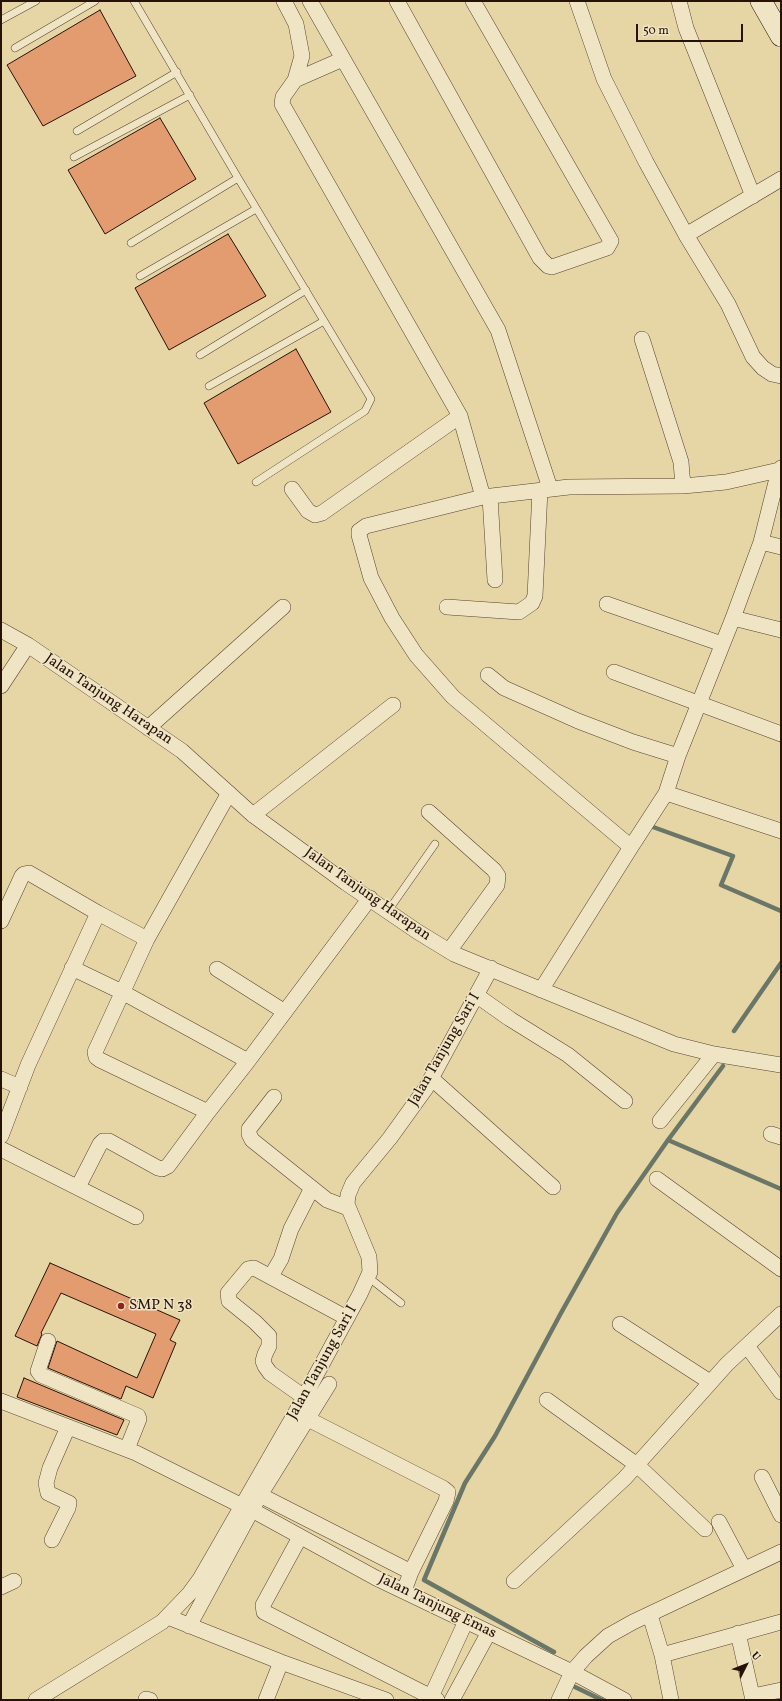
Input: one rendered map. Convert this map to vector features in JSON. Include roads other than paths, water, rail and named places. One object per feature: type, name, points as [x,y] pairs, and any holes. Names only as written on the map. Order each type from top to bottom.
[{"type":"street","points":[[310,1],[498,330],[545,489],[535,596],[532,603],[519,612],[447,607]]},
{"type":"street","points":[[397,1],[540,258],[548,266],[552,267],[607,248],[612,241],[473,1]]},
{"type":"street","points":[[577,1],[604,79],[686,235],[728,304],[753,357],[772,374],[781,376]]},
{"type":"street","points":[[679,1],[686,28],[753,196]]},
{"type":"street","points":[[761,1],[781,36]]},
{"type":"street","points":[[289,3],[296,24],[302,56],[295,80],[283,97],[282,104],[460,416],[486,497],[495,580]]},
{"type":"street","points":[[295,80],[343,58]]},
{"type":"street","points":[[686,235],[781,179]]},
{"type":"street","points":[[642,339],[681,462],[683,486]]},
{"type":"street","points":[[292,489],[308,511],[315,515],[322,513],[460,416]]},
{"type":"street","points":[[541,990],[630,847],[666,793],[678,756],[733,618],[760,542],[780,469],[726,482],[683,486],[569,487],[486,497],[366,526],[360,530],[359,535],[371,578],[392,618],[416,655],[453,697],[630,847]]},
{"type":"street","points":[[760,542],[781,547]]},
{"type":"street","points":[[607,604],[722,644]]},
{"type":"street","points":[[148,728],[283,607]]},
{"type":"street","points":[[733,618],[781,630]]},
{"type":"street","name":"Jalan Tanjung Harapan","points":[[1,630],[28,645],[182,751],[253,814],[346,883],[418,932],[449,951],[674,1044],[714,1054],[781,1065]]},
{"type":"street","points":[[1,686],[28,645]]},
{"type":"street","points":[[614,672],[781,734]]},
{"type":"street","points":[[488,675],[504,688],[578,721],[633,742],[678,756]]},
{"type":"street","points":[[253,814],[393,705]]},
{"type":"street","points":[[208,1112],[100,1060],[96,1057],[95,1052],[147,939],[229,793]]},
{"type":"street","points":[[666,793],[781,831]]},
{"type":"street","points":[[429,812],[494,870],[499,881],[449,951]]},
{"type":"street","points":[[1,921],[22,876],[27,873],[147,939]]},
{"type":"street","points":[[78,1188],[100,1144],[104,1141],[108,1141],[158,1168],[164,1168],[171,1163],[370,898]]},
{"type":"street","points":[[1,1136],[20,1087],[72,968],[98,913]]},
{"type":"street","points":[[72,968],[122,992],[248,1061]]},
{"type":"street","name":"Jalan Tanjung Sari I","points":[[36,1700],[154,1628],[168,1617],[189,1594],[200,1579],[247,1508],[368,1277],[370,1260],[348,1208],[347,1199],[353,1184],[403,1122],[426,1088],[491,968]]},
{"type":"street","points":[[217,969],[285,1012]]},
{"type":"street","points":[[476,994],[510,1019],[568,1055],[625,1101]]},
{"type":"street","points":[[660,1121],[714,1054]]},
{"type":"street","points":[[431,1078],[553,1187]]},
{"type":"street","points":[[1,1079],[20,1087]]},
{"type":"street","points":[[274,1097],[249,1130],[252,1140],[327,1200],[348,1208]]},
{"type":"street","points":[[1,1149],[136,1218]]},
{"type":"street","points":[[657,1179],[781,1269]]},
{"type":"street","points":[[272,1276],[281,1259],[291,1229],[312,1188]]},
{"type":"street","points":[[304,1397],[270,1373],[263,1361],[269,1346],[269,1336],[256,1322],[231,1304],[228,1293],[249,1268],[254,1268],[272,1276],[347,1318]]},
{"type":"street","points":[[514,1581],[637,1465],[710,1382],[781,1314]]},
{"type":"street","points":[[620,1324],[710,1382]]},
{"type":"street","points":[[48,1341],[38,1372],[41,1375],[138,1416],[139,1419],[127,1449]]},
{"type":"street","points":[[747,1346],[781,1392]]},
{"type":"street","points":[[330,1384],[308,1419],[255,1493],[411,1572]]},
{"type":"street","name":"Jalan Tanjung Emas","points":[[1,1400],[127,1449],[247,1508],[404,1591],[572,1672],[624,1700]]},
{"type":"street","points":[[547,1400],[637,1465],[705,1529]]},
{"type":"street","points":[[308,1419],[443,1488],[448,1492],[446,1501],[411,1572],[404,1591]]},
{"type":"street","points":[[52,1540],[69,1504],[48,1493],[46,1483],[50,1468],[68,1427]]},
{"type":"street","points":[[762,1477],[781,1515]]},
{"type":"street","points":[[189,1626],[247,1508]]},
{"type":"street","points":[[718,1522],[744,1569]]},
{"type":"street","points":[[300,1537],[263,1605],[264,1612],[435,1699],[477,1627]]},
{"type":"street","points":[[559,1700],[572,1672],[590,1652],[617,1630],[781,1552]]},
{"type":"street","points":[[650,1615],[662,1655],[671,1700]]},
{"type":"street","points":[[168,1617],[281,1662],[386,1700]]},
{"type":"street","points":[[662,1655],[781,1622]]},
{"type":"street","points":[[452,1700],[477,1627]]},
{"type":"street","points":[[738,1633],[753,1698],[781,1690]]},
{"type":"street","points":[[266,1700],[281,1662]]},
{"type":"lane","points":[[1,20],[36,1]]},
{"type":"lane","points":[[15,48],[95,1]]},
{"type":"lane","points":[[134,1],[256,209],[371,398],[370,404],[365,411],[256,482]]},
{"type":"lane","points":[[76,131],[177,72]]},
{"type":"lane","points":[[74,157],[190,95]]},
{"type":"lane","points":[[131,243],[238,178]]},
{"type":"lane","points":[[140,276],[256,209]]},
{"type":"lane","points":[[200,355],[306,290]]},
{"type":"lane","points":[[209,386],[324,321]]},
{"type":"lane","points":[[388,911],[435,844]]},
{"type":"lane","points":[[368,1277],[401,1303]]},
{"type":"waterway","points":[[653,827],[733,856],[721,885],[781,911]]},
{"type":"waterway","points":[[734,1031],[781,963]]},
{"type":"waterway","points":[[554,1652],[424,1580],[465,1483],[495,1436],[617,1213],[668,1140],[723,1066]]},
{"type":"waterway","points":[[668,1140],[781,1189]]},
{"type":"waterway","points":[[575,1687],[602,1700]]},
{"type":"place","name":"SMP N 38","points":[[121,1306]]}]
